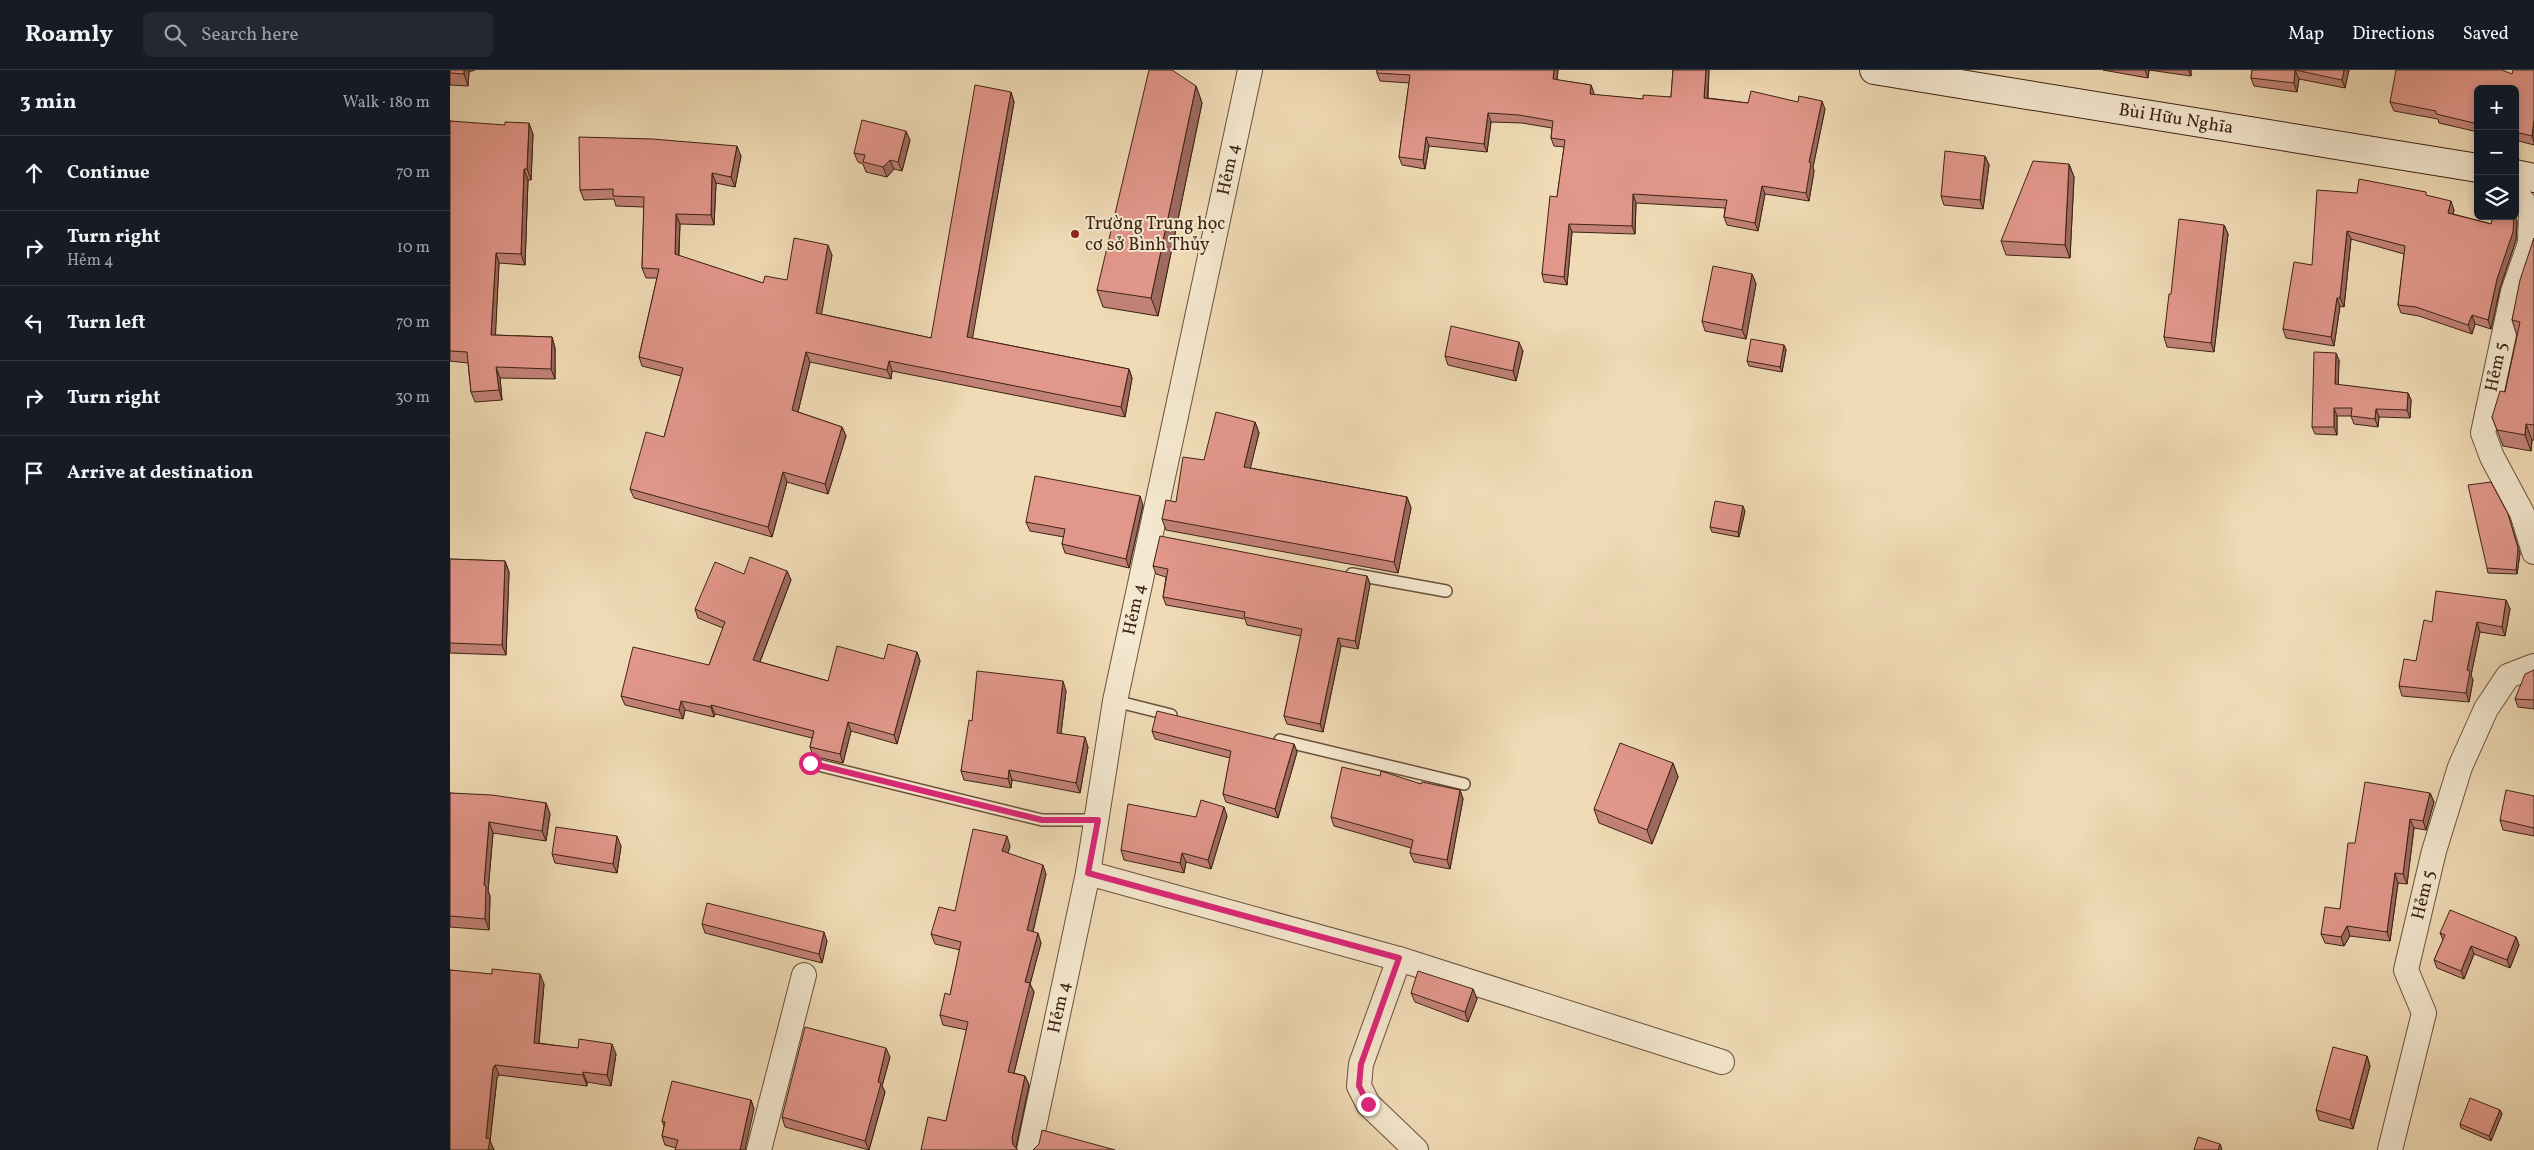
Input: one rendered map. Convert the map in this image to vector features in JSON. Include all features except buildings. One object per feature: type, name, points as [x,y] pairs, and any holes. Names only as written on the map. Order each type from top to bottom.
[{"type":"main road","name":"Bùi Hữu Nghĩa","points":[[1874,70],[2474,167]]},
{"type":"main road","points":[[2519,175],[2534,178]]},
{"type":"street","name":"Hẻm 4","points":[[1029,1150],[1088,873],[1098,820],[1115,701],[1156,536],[1250,70]]},
{"type":"street","name":"Hẻm 5","points":[[2519,197],[2531,211],[2530,243],[2513,292],[2483,433],[2492,457],[2522,513],[2534,552]]},
{"type":"street","name":"Hẻm 5","points":[[2390,1150],[2424,1013],[2406,970],[2434,851],[2460,767],[2486,709],[2508,676],[2534,666]]},
{"type":"street","points":[[1088,873],[1399,958],[1722,1062]]},
{"type":"street","points":[[1399,958],[1361,1064],[1359,1086],[1368,1104],[1416,1150]]},
{"type":"street","points":[[759,1150],[804,975]]},
{"type":"lane","points":[[1338,571],[1446,591]]},
{"type":"lane","points":[[1115,701],[1183,717]]},
{"type":"lane","points":[[1270,738],[1464,784]]},
{"type":"lane","points":[[810,763],[1042,820],[1098,820]]},
{"type":"place","name":"Trường Trung học cơ sở Bình Thủy","points":[[1075,234]]},
{"type":"route","points":[[810,763],[1042,820],[1098,820],[1088,873],[1399,958],[1361,1064],[1359,1086],[1368,1104]]}]
